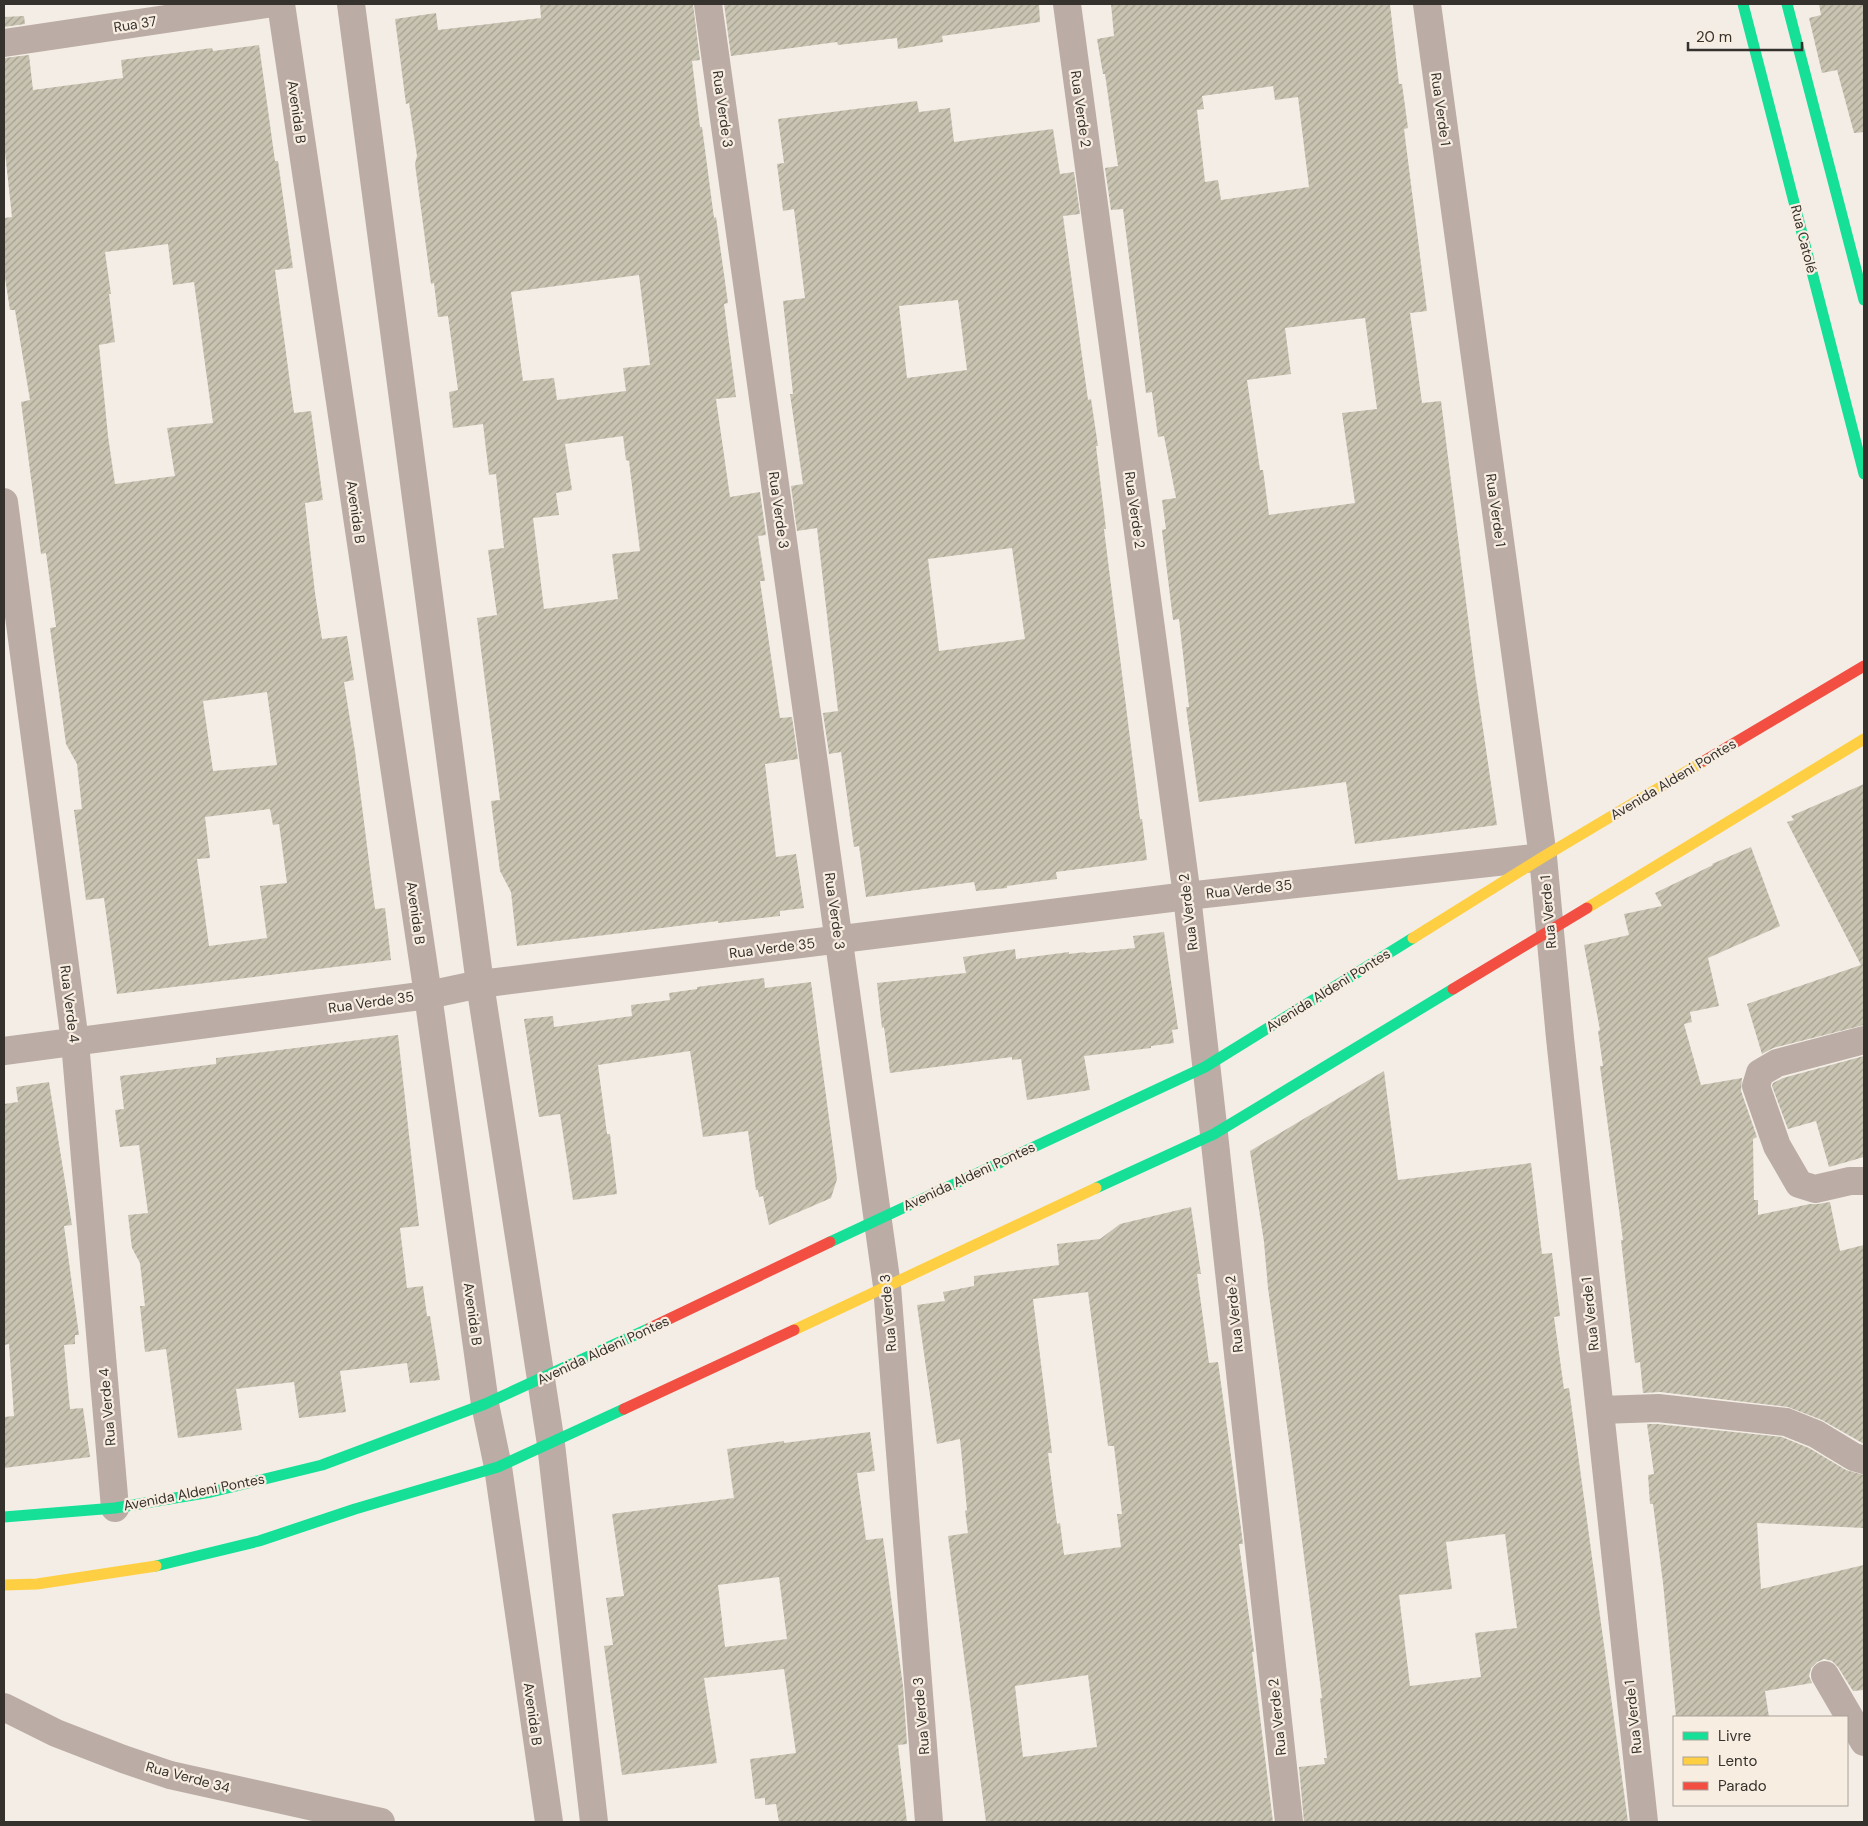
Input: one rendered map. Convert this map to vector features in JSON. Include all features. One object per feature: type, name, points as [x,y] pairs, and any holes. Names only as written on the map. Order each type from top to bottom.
[{"type":"main road","name":"Rua Catolé","points":[[1743,4],[1864,474]]},
{"type":"main road","points":[[1787,4],[1864,300]]},
{"type":"main road","name":"Avenida Aldeni Pontes","points":[[4,1517],[115,1508],[211,1492],[322,1465],[485,1404],[540,1380],[878,1219],[1205,1067],[1543,857],[1864,666]]},
{"type":"main road","points":[[4,1585],[37,1584],[166,1564],[259,1542],[355,1510],[498,1467],[551,1444],[1069,1200],[1214,1134],[1864,739]]},
{"type":"street","name":"Rua 37","points":[[4,43],[267,4]]},
{"type":"street","name":"Avenida B","points":[[281,4],[428,994],[485,1404],[498,1467],[549,1822]]},
{"type":"street","points":[[351,4],[480,984],[551,1444],[594,1822]]},
{"type":"street","name":"Rua Verde 3","points":[[708,4],[887,1286],[929,1822]]},
{"type":"street","name":"Rua Verde 2","points":[[1067,4],[1187,896],[1289,1822]]},
{"type":"street","name":"Rua Verde 1","points":[[1427,4],[1543,857],[1549,929],[1644,1822]]},
{"type":"street","name":"Rua Verde 4","points":[[4,502],[75,1042],[115,1508]]},
{"type":"street","name":"Rua Verde 35","points":[[4,1051],[428,994],[480,984],[1187,896],[1543,857]]},
{"type":"street","points":[[1864,1040],[1777,1063],[1760,1073],[1756,1086],[1777,1146],[1799,1184],[1815,1189],[1850,1181],[1864,1182]]},
{"type":"street","points":[[1601,1410],[1658,1408],[1786,1422],[1816,1434],[1854,1457],[1864,1460]]},
{"type":"street","points":[[1825,1675],[1864,1742]]},
{"type":"street","name":"Rua Verde 34","points":[[4,1708],[56,1733],[122,1759],[170,1775],[381,1822]]},
{"type":"building","points":[[540,4],[693,4],[700,60],[692,61],[700,127],[702,127],[728,303],[724,304],[736,397],[716,399],[730,497],[760,492],[766,535],[758,536],[765,581],[760,581],[780,718],[792,717],[798,759],[765,764],[776,857],[796,854],[804,908],[780,911],[780,916],[718,923],[718,921],[517,946],[511,892],[500,871],[491,801],[500,800],[477,618],[497,615],[488,550],[504,548],[496,474],[489,475],[483,424],[453,428],[449,392],[458,390],[448,316],[438,317],[434,283],[431,284],[415,164],[417,156],[409,103],[406,104],[395,19],[436,13],[438,30],[541,18]],"holes":[[[639,275],[650,365],[623,368],[626,391],[557,400],[554,378],[523,381],[511,292]],[[623,436],[626,460],[629,461],[640,551],[612,554],[618,599],[544,609],[533,518],[559,515],[556,493],[572,490],[565,444]]]},
{"type":"building","points":[[724,4],[1039,4],[1040,22],[942,36],[943,42],[898,49],[897,38],[838,45],[837,42],[731,56]]},
{"type":"building","points":[[1111,4],[1390,4],[1399,84],[1402,84],[1408,128],[1404,129],[1427,311],[1410,313],[1422,403],[1441,401],[1475,674],[1497,825],[1355,844],[1346,782],[1199,802],[1186,707],[1189,707],[1179,619],[1173,620],[1162,530],[1166,529],[1162,500],[1176,498],[1164,436],[1158,437],[1152,392],[1146,393],[1123,209],[1111,210],[1105,168],[1118,166],[1105,74],[1103,74],[1097,39],[1114,36]],"holes":[[[1273,86],[1275,100],[1298,97],[1309,187],[1221,200],[1218,180],[1205,182],[1197,110],[1204,109],[1202,96]],[[1365,318],[1377,409],[1342,413],[1355,503],[1269,515],[1263,470],[1260,470],[1247,380],[1291,374],[1285,328]]]},
{"type":"building","points":[[1819,4],[1864,4],[1864,132],[1854,133],[1837,70],[1822,73],[1809,18],[1821,15]]},
{"type":"building","points":[[24,16],[25,24],[4,27],[4,17]]},
{"type":"building","points":[[259,45],[275,161],[278,161],[293,268],[275,270],[294,413],[311,411],[323,500],[305,503],[315,593],[322,639],[347,636],[354,680],[344,682],[355,751],[375,909],[385,908],[391,960],[117,994],[104,898],[86,900],[74,810],[82,809],[77,764],[66,744],[50,628],[56,627],[46,553],[41,554],[21,402],[30,400],[15,310],[10,310],[4,271],[4,218],[12,217],[4,143],[4,58],[29,55],[33,90],[123,78],[121,60],[212,48],[213,51]],"holes":[[[168,244],[173,285],[194,282],[213,423],[167,428],[175,476],[115,484],[99,345],[115,342],[105,252]],[[267,692],[277,765],[213,771],[203,701]],[[270,809],[273,825],[279,824],[287,883],[260,886],[267,938],[209,946],[197,859],[210,858],[205,817]]]},
{"type":"building","points":[[917,101],[919,112],[950,108],[954,142],[1053,129],[1060,174],[1074,172],[1080,214],[1063,216],[1088,400],[1091,399],[1098,446],[1096,446],[1106,529],[1104,529],[1140,819],[1142,819],[1147,860],[1056,872],[1057,879],[1007,886],[1007,888],[976,891],[974,882],[866,897],[859,846],[854,847],[841,752],[829,754],[823,713],[838,711],[817,528],[797,531],[791,486],[803,484],[790,394],[793,394],[783,301],[805,298],[794,209],[783,211],[777,164],[784,163],[778,119]],"holes":[[[958,300],[967,370],[907,378],[899,306]],[[1012,548],[1025,639],[939,651],[928,559]]]},
{"type":"building","points":[[1864,784],[1864,1025],[1773,1048],[1762,1054],[1747,1004],[1861,965],[1787,822],[1794,820],[1791,816]]},
{"type":"building","points":[[1751,847],[1780,926],[1708,958],[1719,1006],[1690,1012],[1692,1022],[1684,1024],[1701,1085],[1742,1078],[1741,1091],[1757,1137],[1753,1139],[1754,1200],[1758,1200],[1758,1215],[1810,1204],[1830,1202],[1840,1251],[1864,1245],[1864,1444],[1822,1420],[1788,1407],[1660,1392],[1643,1393],[1640,1362],[1635,1363],[1621,1240],[1623,1240],[1600,1066],[1603,1066],[1598,1031],[1600,1030],[1584,945],[1629,935],[1624,914],[1662,906],[1655,893],[1712,864]]},
{"type":"building","points":[[1164,932],[1178,1029],[1172,1030],[1174,1043],[1151,1046],[1151,1048],[1084,1056],[1090,1090],[1027,1100],[1021,1059],[1012,1060],[1012,1057],[890,1073],[877,983],[966,973],[963,957],[1015,949],[1016,959],[1069,952],[1069,954],[1086,953],[1135,948],[1133,936]]},
{"type":"building","points":[[764,978],[765,988],[811,982],[837,1179],[831,1198],[769,1225],[763,1196],[759,1197],[758,1190],[756,1190],[748,1131],[703,1137],[690,1051],[598,1065],[607,1134],[610,1134],[617,1194],[573,1200],[560,1114],[539,1117],[524,1019],[553,1016],[554,1027],[632,1016],[631,1005],[670,1000],[669,993],[697,989],[697,987]]},
{"type":"building","points":[[398,1035],[419,1226],[400,1228],[407,1288],[423,1286],[427,1316],[430,1316],[440,1380],[410,1383],[407,1363],[340,1371],[346,1412],[299,1418],[294,1382],[236,1389],[242,1430],[178,1438],[166,1349],[145,1352],[140,1306],[145,1306],[140,1263],[132,1248],[128,1215],[148,1213],[139,1145],[120,1147],[115,1110],[124,1109],[120,1076],[216,1064],[216,1058]]},
{"type":"building","points":[[1864,1056],[1864,1157],[1829,1167],[1816,1121],[1788,1129],[1772,1086],[1773,1083],[1783,1078]]},
{"type":"building","points":[[1384,1071],[1398,1180],[1531,1163],[1542,1254],[1552,1253],[1560,1316],[1554,1317],[1564,1389],[1569,1388],[1628,1822],[1304,1822],[1299,1767],[1325,1764],[1324,1758],[1327,1758],[1320,1698],[1322,1698],[1268,1288],[1264,1242],[1250,1151]],"holes":[[[1505,1534],[1517,1628],[1475,1633],[1481,1677],[1410,1686],[1399,1595],[1452,1589],[1446,1542]]]},
{"type":"building","points":[[49,1082],[72,1225],[64,1226],[79,1335],[75,1335],[75,1344],[64,1345],[70,1409],[83,1408],[90,1457],[4,1468],[4,1417],[14,1416],[9,1344],[4,1345],[4,1104],[18,1102],[16,1087]]},
{"type":"building","points":[[1191,1207],[1201,1274],[1197,1274],[1209,1363],[1218,1362],[1240,1521],[1243,1544],[1239,1544],[1254,1652],[1252,1652],[1273,1822],[986,1822],[948,1536],[968,1533],[960,1439],[937,1444],[917,1305],[945,1301],[943,1292],[974,1286],[974,1276],[1059,1265],[1057,1244],[1100,1239],[1120,1224]],"holes":[[[1088,1292],[1108,1446],[1114,1446],[1122,1514],[1117,1514],[1121,1547],[1064,1555],[1060,1523],[1057,1524],[1048,1453],[1052,1453],[1033,1299]],[[1088,1675],[1097,1747],[1023,1757],[1015,1686]]]},
{"type":"building","points":[[1647,1424],[1782,1437],[1809,1448],[1846,1470],[1864,1475],[1864,1528],[1757,1523],[1761,1589],[1864,1565],[1864,1690],[1853,1691],[1838,1667],[1832,1661],[1824,1659],[1817,1662],[1811,1668],[1809,1676],[1812,1683],[1765,1691],[1769,1716],[1676,1716],[1663,1583],[1653,1504],[1650,1504],[1648,1475],[1654,1474]]},
{"type":"building","points":[[870,1432],[875,1471],[857,1473],[866,1540],[883,1538],[903,1686],[907,1744],[898,1745],[907,1822],[779,1822],[776,1804],[765,1805],[765,1798],[755,1799],[750,1759],[796,1753],[784,1669],[704,1678],[717,1763],[622,1775],[604,1646],[613,1645],[606,1598],[624,1596],[612,1514],[734,1498],[727,1449],[784,1441],[784,1443]],"holes":[[[779,1577],[787,1639],[725,1647],[718,1585]]]},
{"type":"traffic: fast","points":[[1743,4],[1864,474]]},
{"type":"traffic: fast","points":[[1787,4],[1864,300]]},
{"type":"traffic: fast","points":[[830,1242],[1205,1067],[1413,938]]},
{"type":"traffic: fast","points":[[1096,1188],[1214,1134],[1453,989]]},
{"type":"traffic: fast","points":[[4,1517],[115,1508],[211,1492],[322,1465],[485,1404],[650,1328]]},
{"type":"traffic: fast","points":[[156,1566],[259,1541],[355,1509],[498,1467],[624,1409]]},
{"type":"traffic: slow","points":[[1587,908],[1864,739]]},
{"type":"traffic: slow","points":[[1413,938],[1543,857],[1704,761]]},
{"type":"traffic: slow","points":[[794,1330],[1096,1188]]},
{"type":"traffic: slow","points":[[4,1585],[37,1584],[156,1566]]},
{"type":"traffic: jam","points":[[1704,761],[1864,666]]},
{"type":"traffic: jam","points":[[1453,989],[1587,908]]},
{"type":"traffic: jam","points":[[650,1328],[830,1242]]},
{"type":"traffic: jam","points":[[624,1409],[794,1330]]}]
